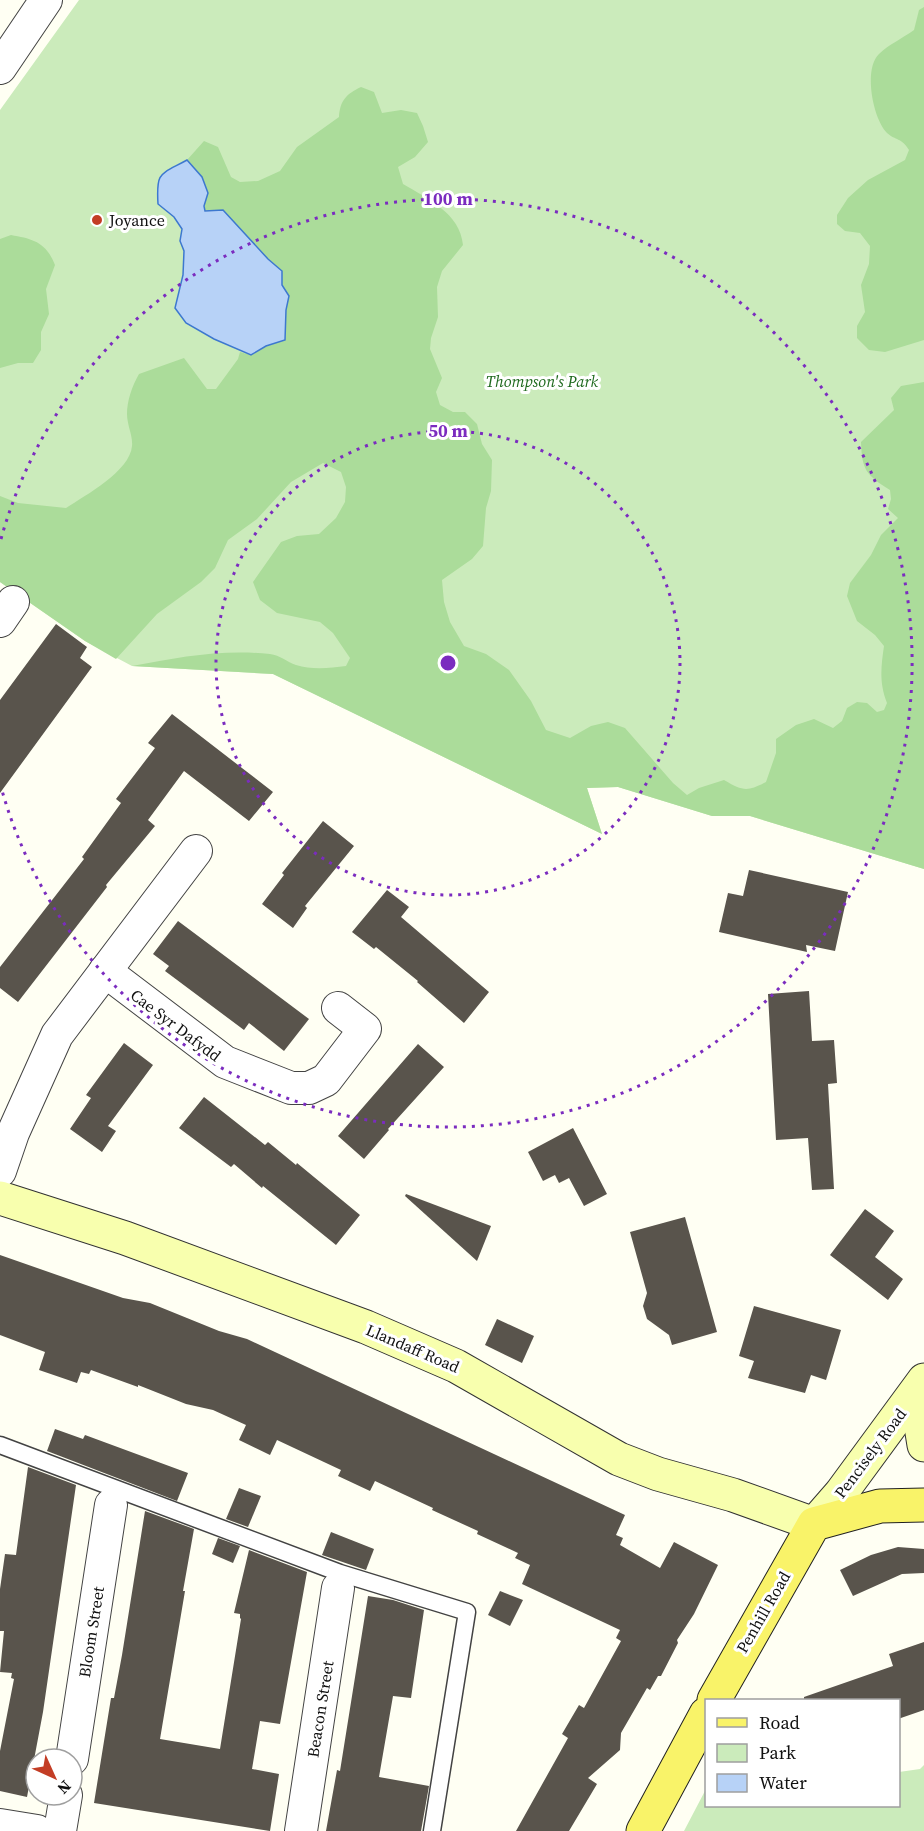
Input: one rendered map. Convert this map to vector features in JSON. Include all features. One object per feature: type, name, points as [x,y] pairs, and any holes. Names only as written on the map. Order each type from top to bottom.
[{"type":"main road","name":"Llandaff Road","points":[[0,1198],[125,1238],[366,1327],[456,1366],[619,1459],[733,1495],[814,1524]]},
{"type":"main road","name":"Pencisely Road","points":[[814,1524],[841,1493],[924,1380]]},
{"type":"main road","name":"Pencisely Road","points":[[924,1398],[920,1420],[924,1445]]},
{"type":"main road","points":[[814,1524],[880,1506],[924,1505]]},
{"type":"main road","name":"Penhill Road","points":[[715,1699],[814,1524]]},
{"type":"main road","points":[[643,1831],[705,1716]]},
{"type":"street","points":[[0,68],[38,2]]},
{"type":"street","points":[[0,1170],[13,1133],[57,1035],[196,851]]},
{"type":"street","name":"Cae Syr Dafydd","points":[[105,971],[225,1062],[291,1088],[309,1088],[326,1080],[365,1029],[338,1008]]},
{"type":"street","name":"Bloom Street","points":[[74,1747],[112,1497]]},
{"type":"street","name":"Beacon Street","points":[[301,1831],[339,1580]]},
{"type":"street","points":[[60,1831],[64,1807]]},
{"type":"street","points":[[0,1825],[37,1831]]},
{"type":"lane","points":[[0,1445],[112,1497],[339,1580],[467,1612],[432,1831]]},
{"type":"green space","name":"Thompson's Park","points":[[79,0],[924,0],[924,869],[750,816],[712,816],[618,787],[587,788],[602,834],[273,674],[132,666],[85,641],[0,582],[0,110]]},
{"type":"green space","points":[[924,7],[924,340],[885,352],[869,350],[857,338],[857,326],[865,312],[861,285],[869,264],[870,246],[860,233],[845,231],[837,224],[837,215],[848,198],[868,180],[905,160],[909,150],[901,141],[887,133],[878,117],[872,94],[872,71],[874,61],[879,54],[914,30],[919,10]]},
{"type":"green space","points":[[361,87],[374,92],[382,113],[401,110],[417,113],[428,142],[415,157],[398,167],[403,184],[432,201],[449,216],[461,234],[463,245],[442,271],[437,287],[438,317],[430,349],[442,378],[436,392],[440,405],[453,412],[465,412],[477,424],[482,444],[492,460],[491,491],[486,508],[483,546],[472,559],[442,580],[444,602],[450,622],[464,646],[486,654],[509,670],[531,701],[546,730],[570,738],[591,726],[608,722],[625,728],[673,783],[687,795],[699,788],[724,780],[745,789],[766,782],[776,753],[776,739],[796,725],[814,719],[833,728],[842,721],[847,708],[857,702],[867,703],[877,712],[884,710],[887,703],[881,675],[884,646],[875,635],[857,621],[847,596],[850,583],[871,555],[881,535],[898,518],[888,509],[891,499],[890,490],[875,480],[864,466],[861,442],[894,410],[891,398],[901,386],[924,382],[924,869],[750,816],[712,816],[618,787],[587,788],[602,834],[273,674],[132,666],[184,657],[235,652],[274,655],[308,668],[346,666],[350,658],[333,633],[320,622],[277,613],[260,600],[253,582],[281,542],[297,536],[319,534],[336,518],[345,502],[346,487],[341,472],[323,463],[291,482],[257,519],[228,540],[215,568],[201,582],[157,614],[116,659],[85,641],[0,582],[0,496],[18,503],[66,508],[106,482],[124,464],[132,446],[127,409],[130,394],[139,374],[184,358],[207,389],[216,389],[238,359],[240,352],[251,355],[266,346],[285,340],[289,296],[282,285],[282,271],[215,212],[205,211],[202,177],[187,160],[204,141],[218,147],[231,177],[240,182],[258,181],[280,171],[297,147],[339,117],[345,99],[351,92]]},
{"type":"green space","points":[[11,235],[26,238],[43,246],[55,265],[46,289],[49,314],[41,332],[41,350],[33,363],[18,363],[0,368],[0,239]]},
{"type":"green space","points":[[924,1765],[924,1831],[684,1831],[705,1791],[705,1807],[900,1807],[900,1772],[920,1769]]},
{"type":"water","points":[[187,160],[202,177],[208,193],[204,206],[205,211],[223,210],[282,271],[282,285],[289,296],[285,340],[266,346],[251,355],[214,339],[186,323],[175,308],[183,275],[184,251],[180,241],[182,229],[174,217],[158,204],[158,185],[165,172]]},
{"type":"building","points":[[56,624],[87,647],[80,658],[92,667],[0,793],[0,700]]},
{"type":"building","points":[[172,714],[273,792],[249,821],[184,771],[148,820],[155,826],[106,885],[107,887],[18,1002],[0,988],[0,967],[84,859],[82,857],[121,803],[116,799],[155,748],[148,743]]},
{"type":"building","points":[[323,821],[354,846],[305,906],[307,908],[293,928],[262,904],[284,875],[282,873]]},
{"type":"building","points":[[749,870],[848,892],[835,951],[806,945],[807,952],[719,932],[728,893],[743,896]]},
{"type":"building","points":[[387,890],[409,907],[401,917],[489,992],[464,1023],[418,981],[376,947],[374,949],[352,932]]},
{"type":"building","points":[[178,921],[309,1019],[284,1051],[249,1023],[244,1030],[165,971],[169,966],[153,954]]},
{"type":"building","points":[[809,991],[812,1041],[834,1040],[837,1083],[828,1084],[834,1189],[812,1190],[808,1138],[776,1140],[768,994]]},
{"type":"building","points":[[124,1043],[153,1065],[108,1126],[116,1131],[102,1152],[70,1129],[91,1098],[86,1095]]},
{"type":"building","points":[[418,1044],[444,1067],[364,1159],[338,1136]]},
{"type":"building","points":[[204,1097],[265,1145],[268,1142],[296,1165],[297,1163],[360,1215],[336,1245],[234,1164],[231,1167],[179,1128]]},
{"type":"building","points":[[573,1128],[607,1194],[584,1206],[569,1178],[559,1183],[555,1175],[543,1181],[528,1152]]},
{"type":"building","points":[[406,1194],[491,1226],[477,1261],[405,1196]]},
{"type":"building","points":[[865,1209],[894,1231],[875,1257],[903,1279],[888,1300],[830,1255]]},
{"type":"building","points":[[685,1217],[717,1332],[672,1345],[669,1335],[647,1319],[643,1306],[647,1293],[630,1232]]},
{"type":"building","points":[[0,1255],[123,1298],[150,1303],[219,1331],[247,1339],[625,1515],[616,1535],[623,1538],[620,1545],[660,1568],[674,1542],[718,1565],[694,1614],[677,1640],[678,1643],[661,1676],[658,1676],[650,1690],[647,1688],[621,1733],[620,1750],[588,1778],[597,1784],[569,1831],[516,1831],[568,1738],[562,1734],[579,1705],[584,1708],[621,1641],[616,1638],[620,1630],[522,1584],[530,1565],[515,1558],[518,1553],[477,1534],[478,1531],[432,1510],[433,1508],[375,1481],[370,1491],[338,1476],[341,1470],[277,1440],[270,1455],[239,1440],[246,1425],[213,1410],[186,1404],[138,1385],[138,1387],[91,1370],[89,1374],[81,1372],[77,1383],[39,1370],[45,1352],[0,1335]]},
{"type":"building","points":[[754,1306],[841,1330],[826,1380],[811,1375],[805,1393],[748,1378],[754,1361],[739,1356]]},
{"type":"building","points":[[497,1319],[534,1336],[522,1363],[485,1345]]},
{"type":"building","points":[[55,1429],[83,1439],[85,1435],[188,1473],[177,1501],[47,1451]]},
{"type":"building","points":[[28,1467],[76,1485],[36,1747],[24,1747],[24,1796],[0,1791],[0,1751],[14,1679],[11,1678],[12,1673],[0,1672],[4,1631],[0,1631],[0,1589],[5,1554],[16,1555]]},
{"type":"building","points":[[239,1488],[261,1496],[248,1527],[226,1519]]},
{"type":"building","points":[[145,1511],[194,1529],[160,1739],[220,1749],[241,1619],[240,1614],[234,1613],[249,1550],[307,1572],[280,1724],[260,1721],[252,1769],[279,1774],[270,1831],[94,1803],[111,1698],[114,1698],[122,1655]]},
{"type":"building","points":[[331,1532],[374,1549],[366,1570],[322,1555]]},
{"type":"building","points":[[218,1538],[240,1546],[233,1563],[212,1554]]},
{"type":"building","points":[[898,1547],[924,1549],[924,1573],[902,1574],[853,1596],[840,1570],[871,1555]]},
{"type":"building","points":[[500,1591],[523,1600],[510,1626],[488,1615]]},
{"type":"building","points":[[368,1596],[393,1600],[424,1610],[411,1698],[393,1696],[379,1777],[429,1786],[421,1831],[326,1831],[337,1770],[340,1771]]},
{"type":"building","points":[[924,1642],[924,1710],[900,1718],[900,1699],[804,1699],[804,1697],[893,1666],[889,1654]]},
{"type":"place","name":"Joyance","points":[[97,220]]}]
